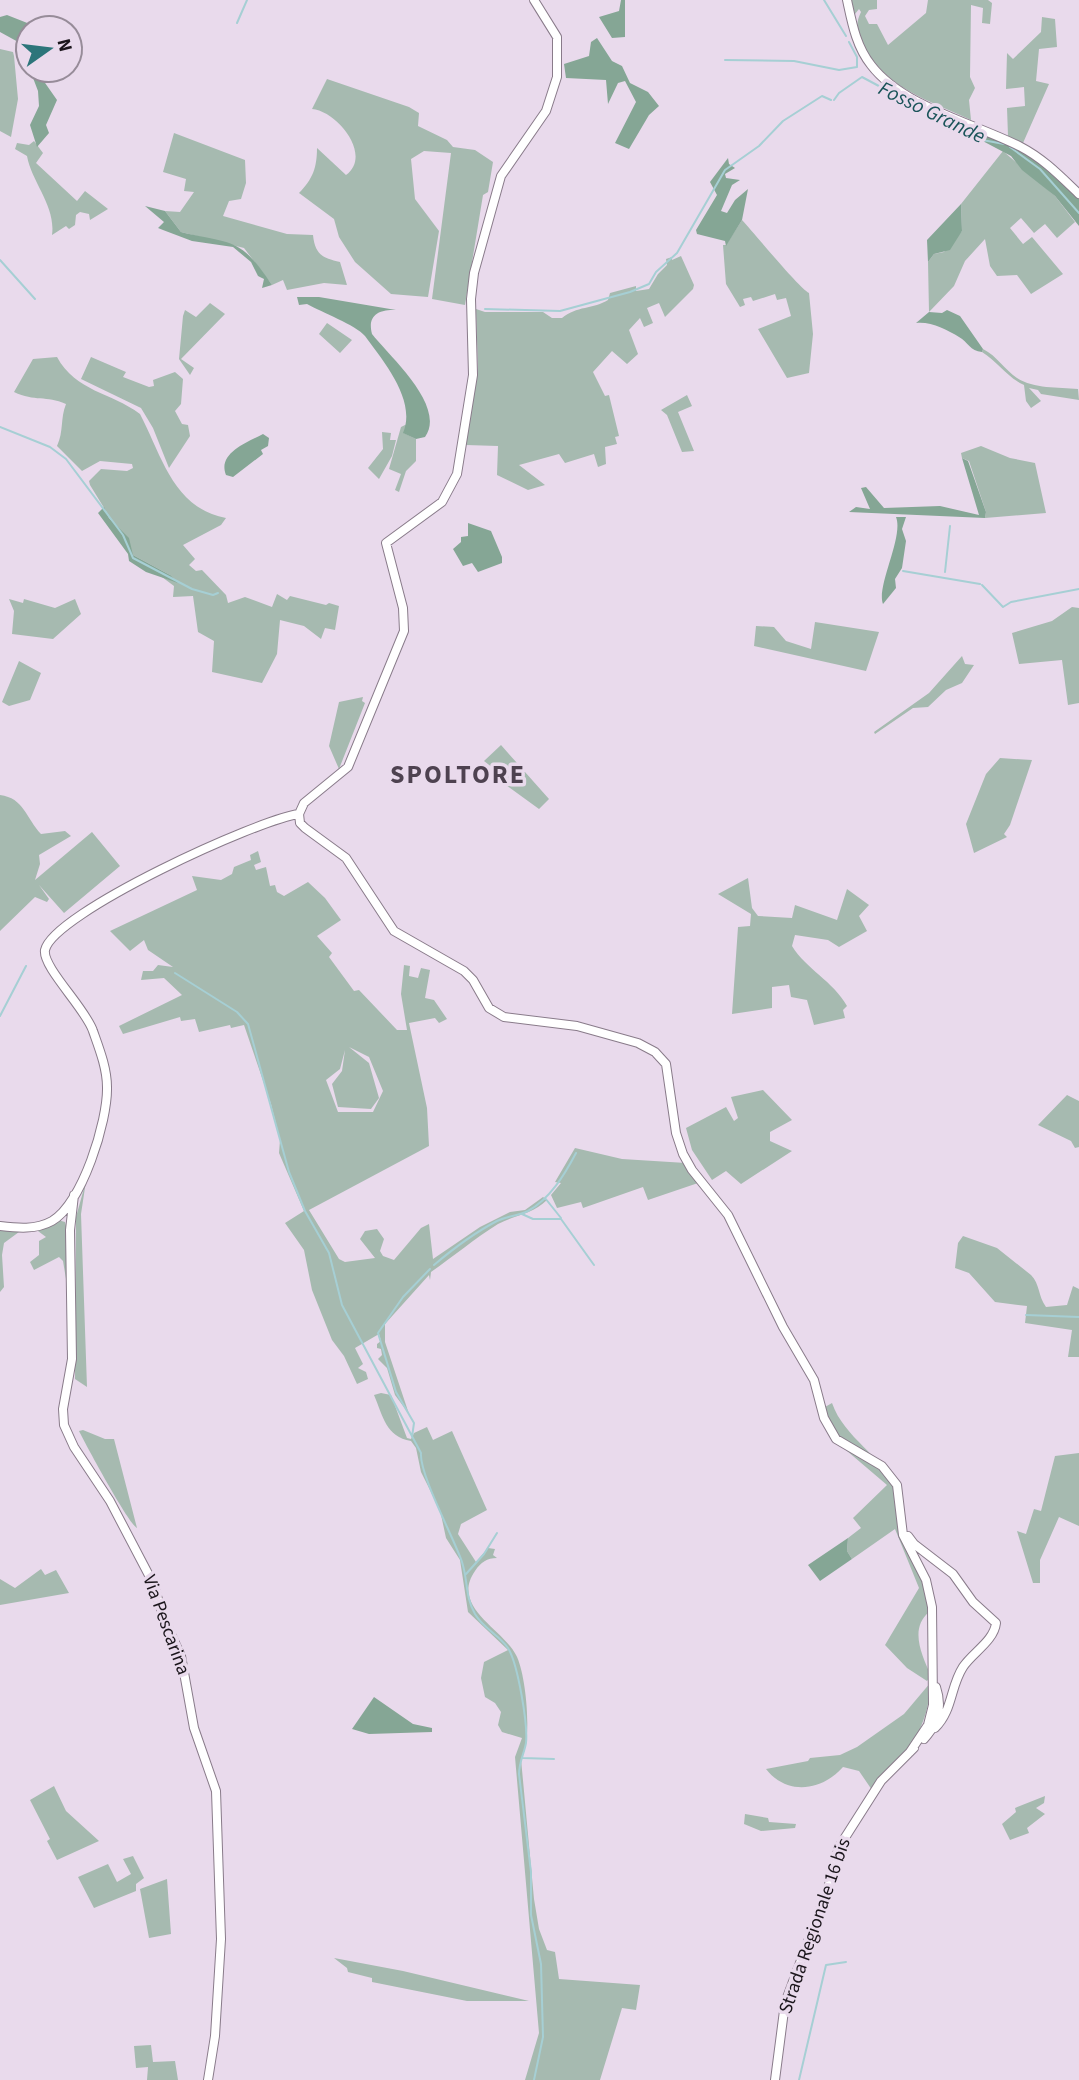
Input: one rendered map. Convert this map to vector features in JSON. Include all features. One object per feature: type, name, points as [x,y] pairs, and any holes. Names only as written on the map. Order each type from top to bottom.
[{"type":"main road","points":[[0,1226],[30,1227],[56,1218],[66,1210],[97,1145],[107,1086],[90,1023],[48,965],[46,948],[63,928],[102,901],[189,856],[276,820],[299,814],[304,803],[348,767],[404,631],[404,615],[386,543],[446,497],[457,474],[473,375],[472,286],[484,237],[501,176],[546,111],[558,73],[557,37],[534,0]]},
{"type":"main road","points":[[847,0],[857,40],[872,67],[904,94],[1023,148],[1044,161],[1079,194]]},
{"type":"main road","name":"Strada Regionale 16 bis","points":[[299,814],[301,824],[346,858],[394,931],[469,975],[494,1012],[504,1017],[577,1026],[638,1043],[663,1059],[667,1069],[676,1133],[684,1154],[692,1170],[729,1215],[783,1327],[814,1380],[824,1418],[835,1439],[882,1466],[894,1480],[899,1493],[903,1535],[926,1580],[931,1599],[933,1701],[929,1728]]},
{"type":"main road","name":"Via Pescarina","points":[[70,1225],[74,1195]]},
{"type":"main road","name":"Via Pescarina","points":[[66,1210],[70,1212],[72,1359],[63,1409],[64,1425],[74,1447],[110,1502],[153,1583],[164,1619],[181,1656],[194,1728],[216,1791],[221,1923],[215,2036],[208,2080]]},
{"type":"main road","points":[[56,1218],[70,1225]]},
{"type":"main road","points":[[899,1493],[906,1532],[914,1545],[953,1574],[973,1602],[996,1623],[992,1635],[963,1668],[946,1710],[933,1701]]},
{"type":"main road","name":"Strada Regionale 16 bis","points":[[775,2080],[785,2003],[828,1888],[839,1847],[853,1820],[881,1781],[946,1710],[933,1678]]},
{"type":"green space","points":[[621,0],[625,0],[625,37],[612,38],[599,17],[619,11]]},
{"type":"green space","points":[[851,0],[877,0],[877,9],[869,10],[865,16],[869,24],[877,24],[888,45],[926,13],[928,0],[988,0],[992,3],[990,24],[982,23],[983,8],[971,5],[970,77],[975,88],[969,100],[971,120],[909,91],[882,71],[861,39],[857,24],[861,12],[859,9],[855,14]]},
{"type":"green space","points":[[7,15],[14,18],[14,40],[0,32],[0,17]]},
{"type":"green space","points":[[1042,17],[1055,19],[1057,47],[1039,49],[1036,81],[1049,84],[1023,143],[1008,136],[1007,108],[1025,106],[1024,87],[1006,89],[1007,53],[1013,59],[1041,32]]},
{"type":"green space","points":[[597,38],[612,61],[622,66],[630,83],[648,92],[659,106],[649,115],[629,149],[615,143],[636,102],[625,81],[618,83],[608,104],[606,80],[566,78],[564,64],[589,56],[591,42]]},
{"type":"green space","points":[[0,49],[13,52],[14,84],[17,84],[18,99],[11,137],[0,131]]},
{"type":"green space","points":[[327,79],[409,107],[419,113],[418,126],[447,140],[453,147],[475,150],[493,162],[488,192],[483,195],[465,305],[432,299],[451,153],[424,151],[411,159],[415,199],[439,231],[428,297],[391,294],[355,262],[339,237],[334,219],[299,193],[313,172],[317,148],[346,175],[353,167],[356,157],[354,146],[341,125],[332,117],[312,109]]},
{"type":"green space","points":[[35,84],[46,84],[57,100],[46,125],[49,133],[37,147],[30,125],[39,106]]},
{"type":"green space","points":[[953,119],[1032,157],[1079,199],[1079,226],[1055,196],[1022,170],[1011,156],[962,130],[949,132]]},
{"type":"green space","points":[[174,133],[245,160],[246,183],[241,199],[229,201],[223,216],[287,234],[313,235],[320,254],[340,262],[347,285],[324,283],[287,290],[283,280],[272,285],[244,248],[181,232],[165,211],[180,212],[194,192],[184,191],[186,179],[163,172]]},
{"type":"green space","points":[[34,141],[43,153],[36,163],[77,201],[85,191],[108,209],[90,220],[89,214],[80,212],[76,215],[75,225],[69,229],[66,226],[52,235],[47,204],[27,156],[15,149],[17,143],[29,145]]},
{"type":"green space","points":[[1003,151],[1055,196],[1075,222],[1057,238],[1045,224],[1034,233],[1021,218],[1010,228],[1023,244],[1032,237],[1063,274],[1031,294],[1017,275],[997,276],[990,266],[985,239],[965,261],[954,286],[929,312],[928,262],[934,254],[944,252],[962,231],[961,204]]},
{"type":"green space","points":[[728,158],[729,164],[735,168],[725,174],[726,178],[740,180],[732,185],[721,211],[727,213],[735,200],[748,189],[742,220],[726,246],[725,241],[697,234],[696,230],[717,195],[710,182]]},
{"type":"green space","points":[[961,204],[962,231],[950,250],[934,254],[928,262],[927,240]]},
{"type":"green space","points":[[145,206],[165,211],[181,232],[224,242],[243,250],[272,285],[262,288],[264,279],[258,276],[251,262],[233,247],[192,241],[158,228],[164,222]]},
{"type":"green space","points":[[742,220],[809,293],[813,334],[809,373],[787,378],[758,329],[791,316],[786,298],[777,300],[775,294],[753,301],[751,297],[743,299],[745,305],[740,307],[726,284],[723,245],[726,245]]},
{"type":"green space","points":[[681,256],[694,285],[693,289],[665,317],[659,303],[647,308],[653,323],[644,327],[640,318],[629,330],[638,354],[627,364],[612,351],[593,372],[605,396],[609,395],[619,436],[615,437],[617,444],[605,447],[606,464],[598,467],[594,454],[565,463],[559,454],[519,465],[545,485],[528,490],[497,475],[498,446],[466,445],[478,369],[476,309],[485,312],[543,312],[552,318],[562,318],[573,311],[603,303],[608,300],[610,293],[636,286],[636,291],[649,289],[667,265],[666,259],[672,257],[672,260]]},
{"type":"green space","points":[[297,297],[319,297],[396,310],[376,314],[371,322],[372,334],[402,368],[422,397],[430,425],[425,437],[416,439],[403,433],[406,407],[402,394],[389,369],[365,336],[346,323],[307,304],[299,305]]},
{"type":"green space","points":[[210,303],[225,314],[181,359],[194,368],[190,375],[179,359],[183,316],[185,310],[196,317]]},
{"type":"green space","points":[[947,310],[960,316],[983,349],[982,352],[944,329],[927,323],[916,323],[929,312],[942,313]]},
{"type":"green space","points":[[327,323],[352,340],[340,353],[319,334]]},
{"type":"green space","points":[[983,349],[1024,382],[1038,386],[1078,389],[1079,400],[1041,394],[1038,390],[1029,388],[1041,401],[1031,408],[1026,401],[1024,385],[982,352]]},
{"type":"green space","points":[[57,357],[65,369],[84,385],[140,414],[163,463],[181,492],[208,512],[226,518],[221,525],[183,545],[195,559],[189,565],[196,571],[202,570],[226,595],[228,603],[245,597],[272,607],[277,594],[287,600],[290,596],[339,606],[335,630],[325,628],[321,639],[304,626],[280,620],[277,654],[262,683],[212,672],[214,641],[198,632],[193,596],[173,597],[174,586],[158,574],[170,575],[133,555],[90,485],[89,481],[101,469],[127,471],[133,468],[132,464],[100,461],[82,471],[57,446],[66,404],[14,392],[33,359]]},
{"type":"green space","points":[[91,357],[126,372],[123,377],[149,387],[154,386],[153,380],[175,372],[183,379],[181,404],[175,411],[182,424],[188,425],[190,436],[169,468],[153,428],[141,408],[81,379]]},
{"type":"green space","points":[[687,395],[692,406],[678,412],[694,451],[682,452],[667,415],[661,410]]},
{"type":"green space","points":[[407,424],[404,433],[416,439],[416,461],[406,471],[399,492],[395,490],[401,474],[389,469],[401,427]]},
{"type":"green space","points":[[382,432],[391,433],[390,440],[396,440],[392,456],[379,479],[368,468],[383,449]]},
{"type":"green space","points":[[263,434],[269,438],[268,446],[261,450],[263,454],[233,477],[226,475],[224,467],[230,454]]},
{"type":"green space","points":[[981,446],[1010,458],[1035,463],[1046,513],[985,518],[986,512],[969,461],[962,458],[961,453]]},
{"type":"green space","points":[[962,458],[968,461],[986,512],[985,518],[849,512],[856,507],[870,509],[861,488],[866,487],[884,508],[940,506],[979,515]]},
{"type":"green space","points":[[104,507],[109,518],[129,538],[133,555],[170,575],[178,583],[146,572],[129,561],[128,554],[98,513]]},
{"type":"green space","points":[[896,517],[906,517],[902,529],[906,541],[902,568],[895,579],[896,588],[883,604],[883,586],[896,536]]},
{"type":"green space","points":[[468,523],[491,531],[502,563],[478,572],[472,563],[463,566],[453,549],[461,542],[461,537],[468,536]]},
{"type":"green space","points":[[9,599],[23,603],[24,599],[55,608],[75,599],[81,614],[53,639],[12,634],[14,611]]},
{"type":"green space","points":[[1072,607],[1079,608],[1079,703],[1068,705],[1062,660],[1019,664],[1012,633],[1052,621]]},
{"type":"green space","points":[[815,622],[879,632],[866,671],[754,646],[756,626],[774,627],[786,641],[811,649]]},
{"type":"green space","points":[[962,656],[965,664],[974,665],[962,683],[946,690],[928,707],[913,708],[875,734],[874,732],[929,693]]},
{"type":"green space","points":[[19,661],[41,673],[30,700],[9,706],[2,702]]},
{"type":"green space","points":[[363,697],[362,701],[365,703],[339,769],[329,746],[339,702]]},
{"type":"green space","points":[[501,745],[549,799],[539,809],[503,783],[506,778],[484,761]]},
{"type":"green space","points":[[1000,758],[1032,760],[1010,825],[1004,834],[1007,837],[974,853],[966,824],[986,774]]},
{"type":"green space","points":[[0,795],[20,804],[41,834],[65,831],[71,836],[39,855],[40,864],[35,880],[92,832],[120,866],[64,913],[39,885],[49,899],[47,902],[35,897],[0,931]]},
{"type":"green space","points":[[258,851],[261,862],[254,865],[256,870],[266,867],[270,886],[275,885],[277,892],[284,896],[308,882],[325,898],[341,920],[317,936],[332,953],[329,957],[354,991],[359,990],[397,1030],[407,1030],[401,994],[404,965],[410,966],[409,976],[418,978],[421,968],[430,970],[425,998],[434,1000],[447,1019],[439,1023],[435,1018],[409,1023],[427,1108],[429,1146],[309,1210],[339,1259],[345,1262],[375,1258],[360,1239],[365,1231],[377,1229],[384,1239],[380,1251],[383,1256],[394,1260],[421,1228],[429,1224],[433,1259],[480,1227],[510,1212],[525,1210],[543,1197],[547,1200],[530,1211],[498,1224],[431,1272],[430,1280],[429,1275],[385,1324],[385,1342],[409,1414],[395,1395],[387,1368],[378,1359],[382,1355],[381,1349],[377,1348],[381,1341],[379,1334],[355,1348],[363,1364],[358,1368],[366,1372],[368,1379],[357,1384],[344,1356],[332,1340],[312,1290],[304,1250],[285,1223],[304,1211],[279,1153],[280,1140],[271,1104],[244,1025],[231,1028],[230,1025],[199,1032],[195,1019],[181,1021],[180,1017],[123,1034],[119,1026],[182,995],[164,978],[141,980],[143,971],[153,971],[158,965],[173,967],[148,950],[144,940],[130,951],[110,931],[197,890],[192,876],[221,880],[232,874],[234,867],[251,860],[250,855]],"holes":[[[349,1047],[369,1057],[383,1091],[373,1112],[338,1112],[326,1080],[340,1069],[345,1050],[342,1071],[332,1084],[338,1107],[371,1109],[379,1098],[369,1063]]]},
{"type":"green space","points":[[748,878],[752,908],[758,916],[792,918],[795,905],[837,920],[847,889],[869,905],[859,916],[867,931],[839,947],[828,940],[795,935],[792,946],[841,997],[847,1006],[843,1010],[845,1018],[814,1025],[807,1000],[791,997],[789,985],[772,987],[772,1008],[732,1014],[738,927],[750,926],[751,914],[718,894]]},
{"type":"green space","points":[[763,1090],[792,1120],[770,1132],[770,1141],[792,1151],[741,1184],[726,1171],[712,1180],[692,1150],[686,1128],[726,1107],[734,1121],[738,1118],[731,1097]]},
{"type":"green space","points":[[1067,1095],[1079,1101],[1079,1147],[1075,1148],[1071,1141],[1038,1125]]},
{"type":"green space","points":[[575,1148],[622,1159],[686,1163],[701,1182],[648,1200],[643,1187],[583,1208],[581,1202],[557,1208],[551,1195],[561,1183],[555,1182]]},
{"type":"green space","points":[[86,1181],[81,1214],[87,1387],[75,1379],[76,1217]]},
{"type":"green space","points":[[58,1220],[65,1222],[66,1226],[68,1291],[63,1261],[59,1257],[34,1270],[30,1262],[39,1255],[39,1241],[46,1237],[34,1228],[19,1232],[4,1243],[4,1287],[0,1292],[0,1228]]},
{"type":"green space","points":[[963,1236],[997,1248],[1031,1275],[1046,1307],[1067,1305],[1073,1286],[1079,1289],[1079,1357],[1068,1357],[1072,1330],[1025,1323],[1027,1306],[995,1302],[969,1273],[955,1268],[958,1243]]},
{"type":"green space","points":[[374,1395],[391,1395],[407,1438],[411,1439],[414,1433],[427,1427],[433,1440],[452,1431],[487,1510],[461,1524],[458,1534],[476,1562],[488,1548],[495,1549],[493,1555],[497,1558],[484,1561],[475,1571],[469,1584],[469,1596],[481,1617],[516,1655],[523,1676],[527,1738],[521,1759],[534,1899],[539,1929],[547,1950],[555,1952],[559,1979],[640,1985],[636,2010],[622,2008],[600,2080],[525,2080],[539,2033],[515,1757],[522,1738],[502,1732],[498,1725],[501,1712],[495,1703],[485,1697],[481,1678],[484,1662],[508,1650],[468,1612],[460,1560],[446,1538],[440,1510],[421,1472],[416,1448],[411,1441],[396,1435],[383,1418]]},
{"type":"green space","points":[[832,1403],[845,1427],[882,1467],[895,1489],[898,1527],[928,1600],[929,1612],[923,1619],[918,1634],[921,1651],[931,1676],[927,1681],[907,1668],[885,1645],[919,1588],[895,1529],[852,1559],[847,1551],[848,1538],[861,1528],[853,1518],[887,1485],[833,1439],[825,1407]]},
{"type":"green space","points":[[83,1430],[105,1439],[114,1439],[137,1528],[98,1467],[79,1431]]},
{"type":"green space","points":[[1079,1453],[1079,1526],[1059,1517],[1040,1560],[1040,1583],[1033,1583],[1017,1531],[1026,1534],[1034,1509],[1041,1511],[1055,1456]]},
{"type":"green space","points":[[848,1538],[847,1551],[852,1559],[820,1581],[808,1565]]},
{"type":"green space","points":[[41,1569],[45,1575],[56,1570],[69,1593],[0,1605],[0,1579],[15,1588]]},
{"type":"green space","points":[[931,1682],[920,1730],[905,1754],[872,1790],[859,1771],[843,1767],[825,1781],[804,1787],[784,1783],[774,1778],[766,1769],[808,1761],[810,1758],[840,1755],[857,1747],[904,1714]]},
{"type":"green space","points":[[374,1697],[413,1724],[432,1728],[432,1732],[369,1734],[352,1729]]},
{"type":"green space","points":[[54,1786],[66,1811],[99,1841],[57,1860],[47,1841],[50,1839],[30,1800]]},
{"type":"green space","points":[[1045,1796],[1044,1803],[1036,1808],[1045,1814],[1027,1828],[1029,1833],[1010,1840],[1002,1824],[1016,1812],[1015,1808]]},
{"type":"green space","points":[[745,1814],[768,1818],[769,1822],[796,1824],[795,1828],[761,1831],[744,1824]]},
{"type":"green space","points":[[133,1856],[144,1878],[136,1884],[136,1891],[94,1908],[78,1877],[108,1864],[117,1882],[131,1874],[123,1859]]},
{"type":"green space","points":[[167,1879],[171,1934],[149,1938],[140,1889]]},
{"type":"green space","points":[[334,1958],[403,1971],[529,2001],[467,2001],[372,1982],[372,1978],[348,1972],[347,1968]]},
{"type":"green space","points":[[151,2045],[153,2062],[175,2061],[178,2080],[147,2080],[148,2067],[136,2068],[134,2046]]},
{"type":"waterway","points":[[237,23],[247,0]]},
{"type":"waterway","points":[[824,0],[846,36]]},
{"type":"waterway","points":[[725,60],[794,61],[839,70],[857,67],[857,57],[849,42]]},
{"type":"waterway","name":"Fosso Grande","points":[[834,100],[839,93],[862,77],[948,123],[958,124],[977,139],[1004,144]]},
{"type":"waterway","points":[[485,309],[560,311],[630,292],[649,284],[656,272],[677,253],[725,170],[759,146],[783,121],[822,96],[831,100]]},
{"type":"waterway","name":"Fosso Grande","points":[[1010,147],[1040,169],[1079,213]]},
{"type":"waterway","points":[[0,260],[35,299]]},
{"type":"waterway","points":[[0,427],[50,447],[66,459],[123,535],[133,558],[192,589],[213,595],[218,593]]},
{"type":"waterway","points":[[945,572],[950,526]]},
{"type":"waterway","points":[[903,571],[980,584]]},
{"type":"waterway","points":[[982,585],[1003,607],[1011,602],[1079,589]]},
{"type":"waterway","points":[[0,1016],[26,966]]},
{"type":"waterway","points":[[175,973],[237,1012],[248,1024],[289,1172],[305,1211],[329,1253],[342,1305],[421,1453],[425,1476],[462,1562],[472,1608],[482,1623],[504,1643],[512,1656],[522,1695],[525,1723],[526,1743],[519,1774],[531,1872],[531,1915],[541,1964],[543,2037],[534,2080]]},
{"type":"waterway","points":[[434,1265],[464,1241],[501,1219],[524,1213],[536,1206],[556,1185],[576,1153]]},
{"type":"waterway","points":[[545,1198],[561,1218]]},
{"type":"waterway","points":[[522,1214],[533,1219],[561,1219],[594,1265]]},
{"type":"waterway","points":[[412,1437],[414,1423],[396,1392],[378,1333],[403,1297],[430,1269]]},
{"type":"waterway","points":[[1026,1315],[1079,1317]]},
{"type":"waterway","points":[[466,1574],[484,1554],[497,1533]]},
{"type":"waterway","points":[[523,1758],[554,1759]]},
{"type":"waterway","points":[[799,2080],[826,1965],[846,1962]]},
{"type":"district","name":"SPOLTORE","points":[[458,774]]}]
